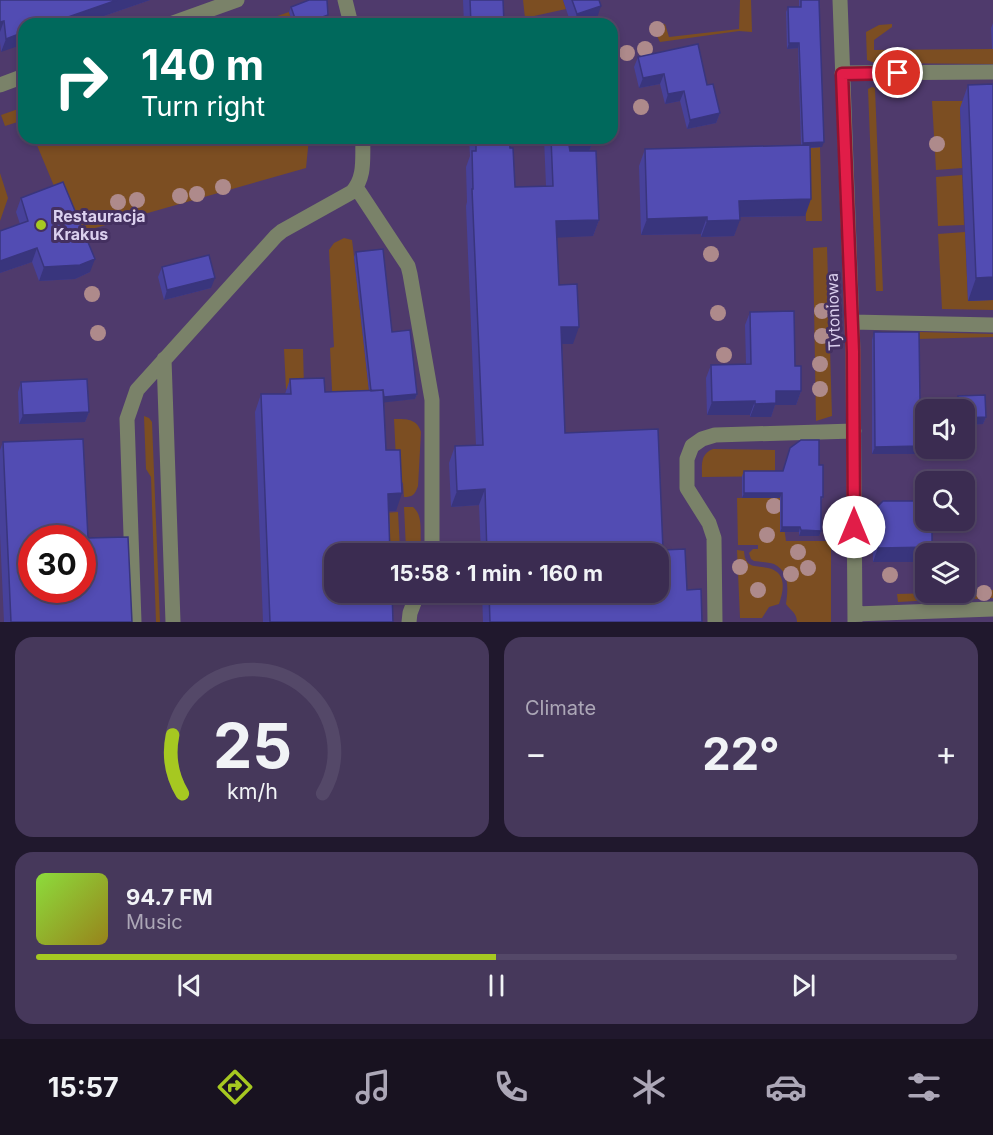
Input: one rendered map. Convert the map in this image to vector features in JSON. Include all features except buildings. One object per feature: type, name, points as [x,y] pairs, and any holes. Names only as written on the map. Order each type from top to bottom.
[{"type":"street","points":[[187,18],[237,0]]},
{"type":"street","points":[[345,0],[350,18]]},
{"type":"street","name":"Tytoniowa","points":[[840,0],[852,322],[855,618]]},
{"type":"street","points":[[842,74],[993,72]]},
{"type":"street","points":[[0,85],[18,78]]},
{"type":"street","points":[[134,622],[127,419],[137,390],[282,231],[352,192],[362,175],[363,144]]},
{"type":"street","points":[[356,187],[408,266],[410,274],[432,400],[432,543]]},
{"type":"street","points":[[852,322],[993,325]]},
{"type":"street","points":[[164,360],[173,622]]},
{"type":"street","points":[[715,622],[714,538],[709,523],[687,488],[687,459],[692,446],[702,439],[715,435],[854,431]]},
{"type":"street","points":[[409,622],[414,603]]},
{"type":"street","points":[[855,618],[993,609]]},
{"type":"shaded area","points":[[523,0],[563,0],[566,9],[525,18]]},
{"type":"shaded area","points":[[740,0],[751,0],[752,32],[739,31],[660,42],[653,28],[665,24],[669,37],[739,29]]},
{"type":"shaded area","points":[[289,12],[291,18],[272,18]]},
{"type":"shaded area","points":[[892,24],[892,27],[874,40],[874,50],[993,49],[993,64],[875,63],[867,60],[866,32],[879,25]]},
{"type":"shaded area","points":[[875,88],[883,291],[876,291],[868,89]]},
{"type":"shaded area","points":[[932,101],[993,101],[960,108],[962,168],[936,170]]},
{"type":"shaded area","points":[[18,109],[18,122],[5,126],[1,115]]},
{"type":"shaded area","points":[[36,144],[308,144],[306,168],[74,234]]},
{"type":"shaded area","points":[[820,147],[822,221],[806,221],[804,157],[801,148]]},
{"type":"shaded area","points":[[0,173],[8,198],[0,221]]},
{"type":"shaded area","points":[[962,175],[964,225],[938,226],[936,177]]},
{"type":"shaded area","points":[[965,232],[968,300],[993,300],[993,310],[942,309],[938,234]]},
{"type":"shaded area","points":[[344,238],[352,240],[371,408],[333,409],[330,348],[334,347],[329,250],[334,243]]},
{"type":"shaded area","points":[[827,247],[832,416],[816,421],[813,248]]},
{"type":"shaded area","points":[[878,332],[993,334],[993,337],[878,340]]},
{"type":"shaded area","points":[[284,349],[303,349],[304,388],[286,389]]},
{"type":"shaded area","points":[[144,416],[152,422],[160,622],[156,622],[151,477],[146,469]]},
{"type":"shaded area","points":[[394,419],[414,422],[421,432],[418,486],[413,495],[409,497],[404,497],[403,483],[397,479]]},
{"type":"shaded area","points":[[713,449],[775,450],[775,476],[702,477],[704,457]]},
{"type":"shaded area","points":[[737,498],[780,498],[786,541],[831,541],[831,622],[797,622],[795,614],[786,604],[787,587],[783,572],[774,564],[751,559],[749,553],[753,549],[758,549],[758,545],[738,545]]},
{"type":"shaded area","points":[[404,507],[413,507],[420,519],[421,543],[406,543]]},
{"type":"shaded area","points":[[398,512],[400,543],[386,543],[384,513]]},
{"type":"shaded area","points":[[737,550],[744,551],[746,561],[749,563],[774,570],[781,577],[783,588],[779,604],[769,607],[762,618],[740,618]]},
{"type":"shaded area","points":[[993,590],[993,598],[975,599],[975,591]]},
{"type":"shaded area","points":[[897,594],[915,594],[915,601],[898,602]]},
{"type":"place","name":"Restauracja Krakus","points":[[41,225]]},
{"type":"route","points":[[854,527],[853,352],[842,74],[898,73]]}]
